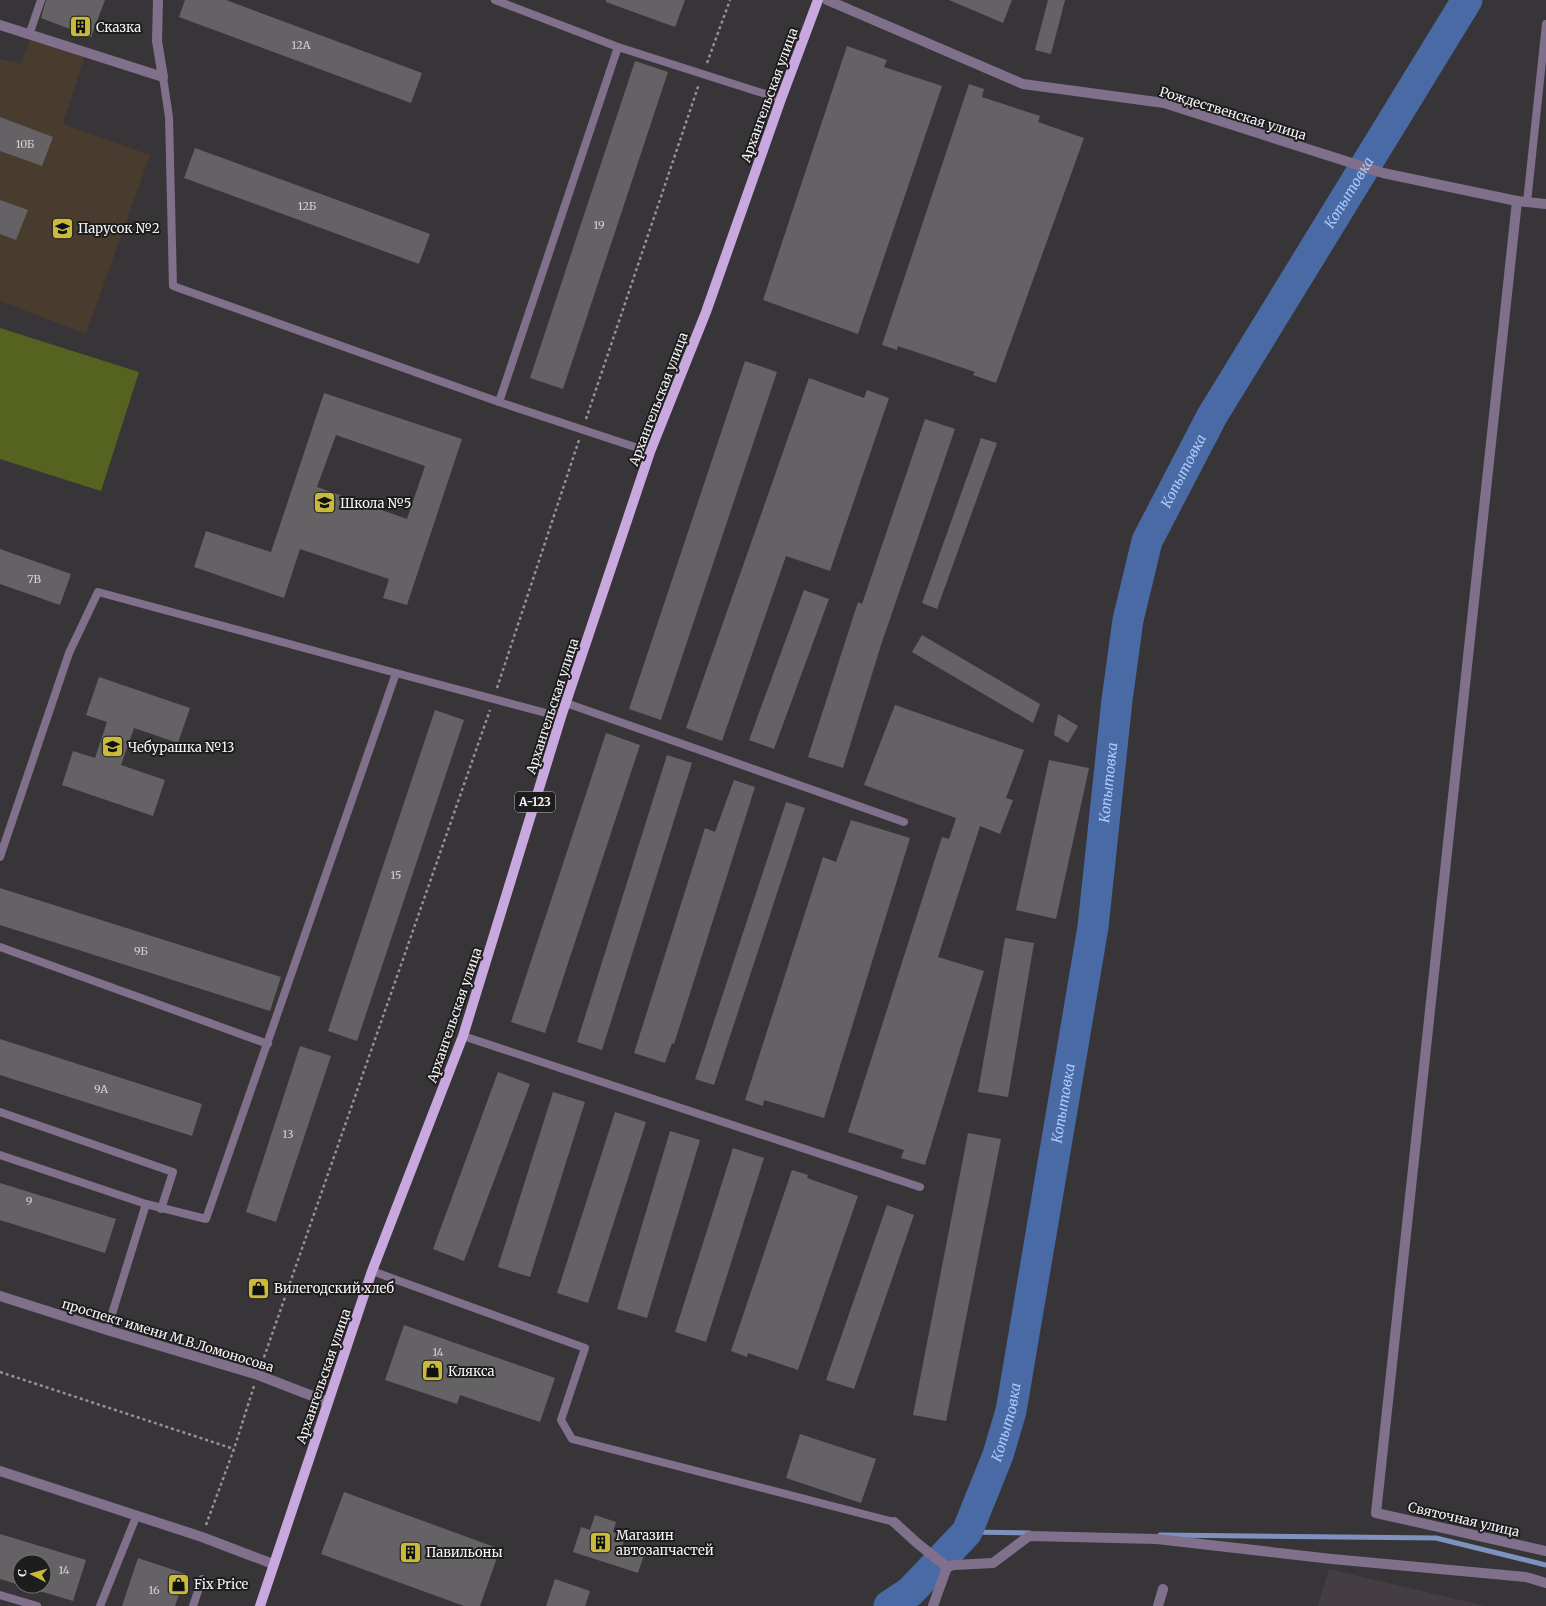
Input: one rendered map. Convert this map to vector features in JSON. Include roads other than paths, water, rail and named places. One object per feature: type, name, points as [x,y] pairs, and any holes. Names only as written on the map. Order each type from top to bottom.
[{"type":"main road","name":"Архангельская улица","points":[[260,1606],[372,1271],[463,1036],[561,717],[650,452],[706,312],[781,99],[818,0]]},
{"type":"street","points":[[0,25],[163,77],[157,41],[158,0]]},
{"type":"street","name":"Рождественская улица","points":[[827,0],[1024,84],[1164,103],[1375,171],[1517,201],[1546,204]]},
{"type":"street","name":"Святочная улица","points":[[1517,201],[1376,1513],[1546,1551]]},
{"type":"street","name":"проспект имени М.В.Ломоносова","points":[[0,1296],[258,1375],[328,1402]]},
{"type":"street","points":[[0,1471],[202,1537],[274,1564]]},
{"type":"street","points":[[894,1522],[917,1543],[947,1566]]},
{"type":"street","points":[[947,1566],[954,1564],[993,1563],[1030,1536],[1157,1539],[1332,1559],[1526,1577],[1546,1583]]},
{"type":"street","points":[[933,1606],[947,1566]]},
{"type":"street","points":[[1158,1606],[1163,1589]]},
{"type":"lane","points":[[29,35],[41,0]]},
{"type":"lane","points":[[495,0],[618,47],[781,99]]},
{"type":"lane","points":[[1527,202],[1546,24]]},
{"type":"lane","points":[[499,402],[618,47]]},
{"type":"lane","points":[[163,77],[169,117],[173,286],[499,402],[650,452]]},
{"type":"lane","points":[[0,856],[69,653],[98,592],[561,717]]},
{"type":"lane","points":[[0,1155],[161,1209],[206,1219],[396,673]]},
{"type":"lane","points":[[566,703],[904,822]]},
{"type":"lane","points":[[0,947],[268,1044]]},
{"type":"lane","points":[[463,1036],[920,1187]]},
{"type":"lane","points":[[0,1112],[173,1172],[161,1209]]},
{"type":"lane","points":[[107,1330],[146,1204]]},
{"type":"lane","points":[[372,1271],[586,1348],[561,1420],[572,1439],[894,1522]]},
{"type":"lane","points":[[100,1606],[136,1516]]},
{"type":"lane","points":[[193,1606],[202,1579]]},
{"type":"lane","points":[[0,1595],[37,1606]]},
{"type":"waterway","name":"Копытовка","points":[[889,1606],[910,1592],[967,1532],[998,1455],[1011,1411],[1093,927],[1117,700],[1128,620],[1147,541],[1212,416],[1467,0]]},
{"type":"waterway","points":[[967,1532],[1030,1533]]},
{"type":"waterway","points":[[1160,1535],[1436,1538],[1546,1565]]},
{"type":"place","name":"Сказка","points":[[80,27]]},
{"type":"place","name":"Парусок №2","points":[[62,228]]},
{"type":"place","name":"Школа №5","points":[[325,503]]},
{"type":"place","name":"Чебурашка №13","points":[[113,747]]},
{"type":"place","name":"Вилегодский хлеб","points":[[258,1288]]},
{"type":"place","name":"Клякса","points":[[433,1371]]},
{"type":"place","name":"Магазин автозапчастей","points":[[600,1542]]},
{"type":"place","name":"Павильоны","points":[[411,1552]]},
{"type":"place","name":"Fix Price","points":[[179,1584]]}]
